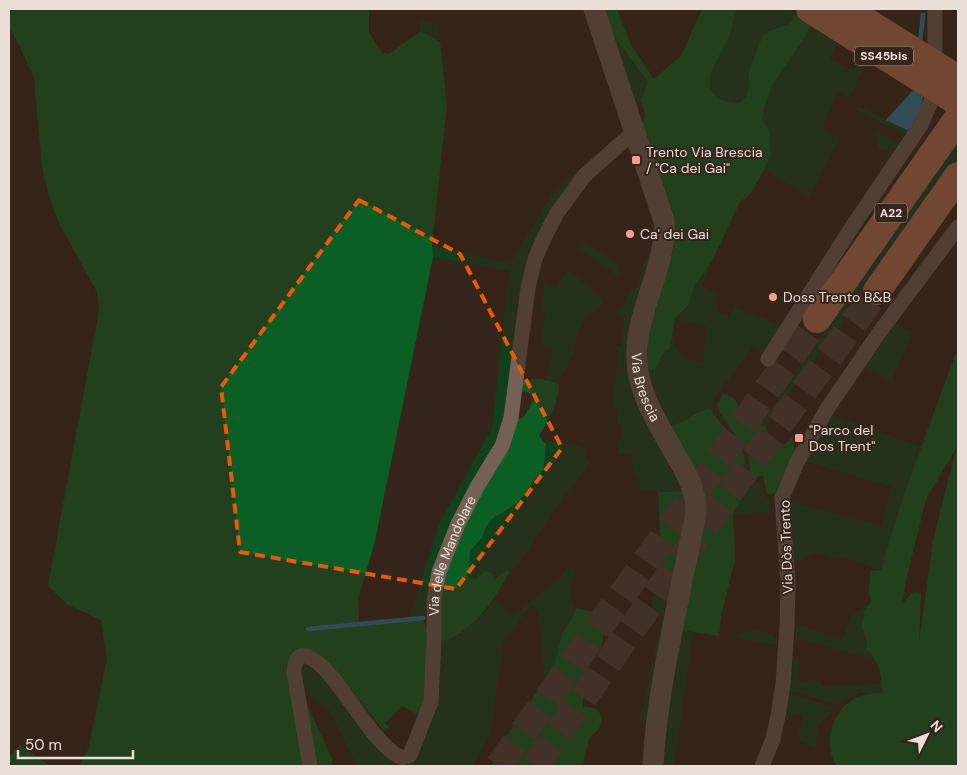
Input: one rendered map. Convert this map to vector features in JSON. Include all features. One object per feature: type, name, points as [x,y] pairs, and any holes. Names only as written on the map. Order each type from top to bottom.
[{"type":"highway","name":"SS45bis","points":[[810,9],[958,102]]},
{"type":"highway","name":"SS45bis","points":[[846,9],[958,79]]},
{"type":"highway","name":"A22","points":[[817,319],[958,118]]},
{"type":"highway","name":"A22","points":[[877,291],[958,176]]},
{"type":"street","name":"Via Brescia","points":[[594,9],[664,220],[665,234],[639,334],[637,363],[648,404],[690,482],[696,509],[668,654],[654,747],[653,766]]},
{"type":"street","points":[[768,360],[850,230],[921,126],[935,82],[935,9]]},
{"type":"street","name":"Via delle Mandolare","points":[[310,766],[294,673],[294,664],[300,656],[306,655],[312,657],[330,674],[365,722],[386,746],[401,758],[406,758],[410,755],[431,702],[434,600],[439,572],[458,524],[507,435],[511,418],[528,288],[535,259],[544,236],[573,190],[589,171],[635,131]]},
{"type":"street","name":"Via Dòs Trento","points":[[762,766],[772,740],[783,684],[788,582],[782,498],[797,462],[827,409],[881,330],[958,227]]},
{"type":"highlighted area","points":[[359,200],[460,254],[562,448],[456,589],[240,552],[221,387]]},
{"type":"green space","points":[[9,9],[369,9],[369,32],[382,53],[389,54],[421,31],[440,42],[447,105],[432,246],[433,257],[375,541],[358,600],[359,624],[423,618],[428,633],[423,717],[402,706],[385,723],[389,727],[384,731],[336,672],[325,661],[304,648],[296,652],[305,766],[79,766],[88,750],[107,659],[101,620],[68,605],[48,586],[99,310],[97,292],[61,227],[52,206],[42,168],[34,78],[9,27]]},
{"type":"green space","points":[[604,9],[617,9],[631,45],[654,79],[681,56],[702,9],[737,9],[728,39],[712,72],[710,87],[713,93],[720,99],[739,103],[746,97],[750,84],[748,74],[762,37],[769,31],[789,24],[797,15],[811,23],[807,34],[773,84],[764,107],[762,120],[769,130],[771,156],[752,192],[745,199],[741,200],[711,263],[695,285],[689,304],[675,319],[670,348],[663,354],[655,369],[652,370],[648,368],[648,336],[657,299],[673,251],[675,231],[642,127],[645,115],[641,101],[648,82],[612,33]]},
{"type":"green space","points":[[737,9],[788,9],[797,15],[789,24],[769,31],[762,37],[748,74],[750,84],[746,97],[739,103],[720,99],[713,93],[710,87],[712,72],[728,39]]},
{"type":"green space","points":[[420,19],[438,24],[440,42],[421,31]]},
{"type":"green space","points":[[811,23],[838,39],[830,59],[854,70],[861,55],[868,59],[850,98],[837,92],[822,129],[840,138],[809,196],[763,170],[771,156],[762,120],[764,107],[773,84],[807,34]]},
{"type":"green space","points":[[612,33],[648,82],[641,101],[634,103]]},
{"type":"green space","points":[[858,106],[909,131],[906,135],[856,110]]},
{"type":"green space","points":[[875,132],[902,144],[887,150],[879,149]]},
{"type":"green space","points":[[958,135],[958,161],[765,426],[761,424]]},
{"type":"green space","points":[[584,166],[543,231],[507,417],[428,601],[423,618],[409,619],[440,522],[492,428],[509,271],[433,257],[432,246],[510,263],[552,194]]},
{"type":"green space","points":[[659,241],[633,328],[686,491],[641,491],[637,488],[642,483],[630,471],[634,470],[630,453],[618,454],[617,440],[622,440],[621,425],[617,425],[617,409],[612,408],[619,350],[611,348],[621,347],[624,319],[618,313],[633,289],[637,286],[647,256]]},
{"type":"green space","points":[[585,242],[617,264],[619,269],[618,276],[580,250]]},
{"type":"green space","points":[[711,263],[702,286],[718,293],[715,300],[718,313],[729,316],[735,307],[784,327],[766,356],[753,346],[714,399],[712,409],[714,416],[710,409],[705,410],[672,426],[662,411],[648,368],[660,310],[681,314],[689,304],[695,285]],"holes":[[[675,319],[706,326],[703,362],[685,359],[672,341]]]},
{"type":"green space","points":[[568,270],[604,300],[599,308],[585,319],[581,326],[572,356],[559,385],[546,380],[553,349],[541,345],[546,313],[540,311],[544,292],[543,281],[556,288]]},
{"type":"green space","points":[[895,323],[913,331],[892,381],[864,367]]},
{"type":"green space","points":[[958,352],[958,766],[837,766],[830,749],[830,740],[831,730],[839,713],[856,698],[867,694],[883,693],[879,669],[872,654],[867,650],[866,637],[862,627],[863,612],[871,602],[869,593],[870,571],[881,570],[901,503],[955,355]],"holes":[[[956,449],[933,541],[919,642],[921,594],[918,592],[912,593],[902,604],[906,580],[926,499]]]},
{"type":"green space","points":[[531,379],[546,380],[559,385],[555,406],[539,436],[546,444],[544,466],[540,475],[532,482],[527,492],[516,504],[492,519],[486,527],[482,538],[470,551],[468,580],[477,578],[485,571],[492,573],[494,579],[510,571],[484,612],[466,629],[445,641],[440,639],[441,606],[448,564],[462,525],[516,420],[524,417],[536,396],[519,389],[520,383]]},
{"type":"green space","points":[[723,394],[730,396],[737,402],[740,414],[746,422],[765,426],[775,443],[783,445],[794,437],[795,449],[779,484],[777,495],[767,494],[763,475],[749,479],[750,465],[748,453],[719,412],[717,404]]},
{"type":"green space","points":[[710,409],[743,453],[744,479],[747,487],[733,514],[735,559],[721,617],[719,636],[681,630],[695,558],[671,426]]},
{"type":"green space","points":[[832,415],[922,447],[901,503],[881,570],[877,660],[795,638],[796,624],[842,640],[851,617],[871,602],[869,593],[870,571],[879,570],[841,556],[839,560],[817,553],[801,561],[794,562],[789,501],[881,526],[892,487],[805,461]]},
{"type":"green space","points":[[550,441],[582,446],[587,452],[586,458],[590,463],[556,508],[516,567],[494,580],[467,580],[470,551],[482,538],[486,527],[492,519],[516,504],[527,492],[532,482],[540,475],[544,466],[546,444]]},
{"type":"green space","points":[[759,481],[763,494],[769,500],[769,512],[733,514],[747,487],[745,483],[751,485]]},
{"type":"green space","points":[[686,491],[685,523],[670,582],[657,579],[661,551],[658,492]]},
{"type":"green space","points":[[567,567],[574,569],[571,595],[576,608],[571,621],[563,632],[556,659],[545,680],[538,611],[533,606],[527,610],[503,645],[490,736],[472,766],[407,766],[417,753],[437,701],[440,685],[440,639],[457,637],[484,613],[494,600],[513,616],[561,577]]},
{"type":"green space","points":[[657,579],[670,582],[663,613],[667,623],[648,766],[642,766],[646,721],[640,720],[663,614],[650,609]]},
{"type":"green space","points":[[576,608],[595,613],[604,629],[602,646],[586,671],[583,684],[583,706],[598,710],[602,718],[599,729],[589,738],[583,766],[491,766],[504,740],[545,680],[556,659],[563,631],[571,621]]},
{"type":"green space","points":[[681,630],[693,632],[674,766],[661,766],[664,730]]},
{"type":"green space","points":[[752,631],[772,634],[778,645],[732,638]]},
{"type":"green space","points":[[798,656],[799,681],[821,680],[821,686],[881,684],[883,693],[859,693],[838,705],[788,690],[791,658]]},
{"type":"green space","points":[[306,666],[311,666],[324,676],[368,737],[395,766],[357,766],[328,708],[310,697],[304,688],[302,671]]},
{"type":"green space","points":[[788,693],[835,708],[819,725],[817,748],[800,741],[798,737],[803,717],[787,712]]},
{"type":"green space","points":[[306,702],[332,759],[332,766],[316,766]]},
{"type":"green space","points":[[20,745],[50,766],[9,766],[9,757]]},
{"type":"water","points":[[915,88],[924,93],[920,110],[909,131],[886,120]]},
{"type":"waterway","points":[[920,41],[923,15]]},
{"type":"waterway","points":[[308,629],[423,618]]},
{"type":"tunnel","points":[[535,766],[706,524],[877,291]]},
{"type":"tunnel","points":[[499,766],[817,319]]},
{"type":"place","name":"Trento Via Brescia / \"Ca dei Gai\"","points":[[636,160]]},
{"type":"place","name":"Ca' dei Gai","points":[[630,234]]},
{"type":"place","name":"Doss Trento B&B","points":[[773,297]]},
{"type":"place","name":"\"Parco del Dos Trent\"","points":[[799,438]]}]
